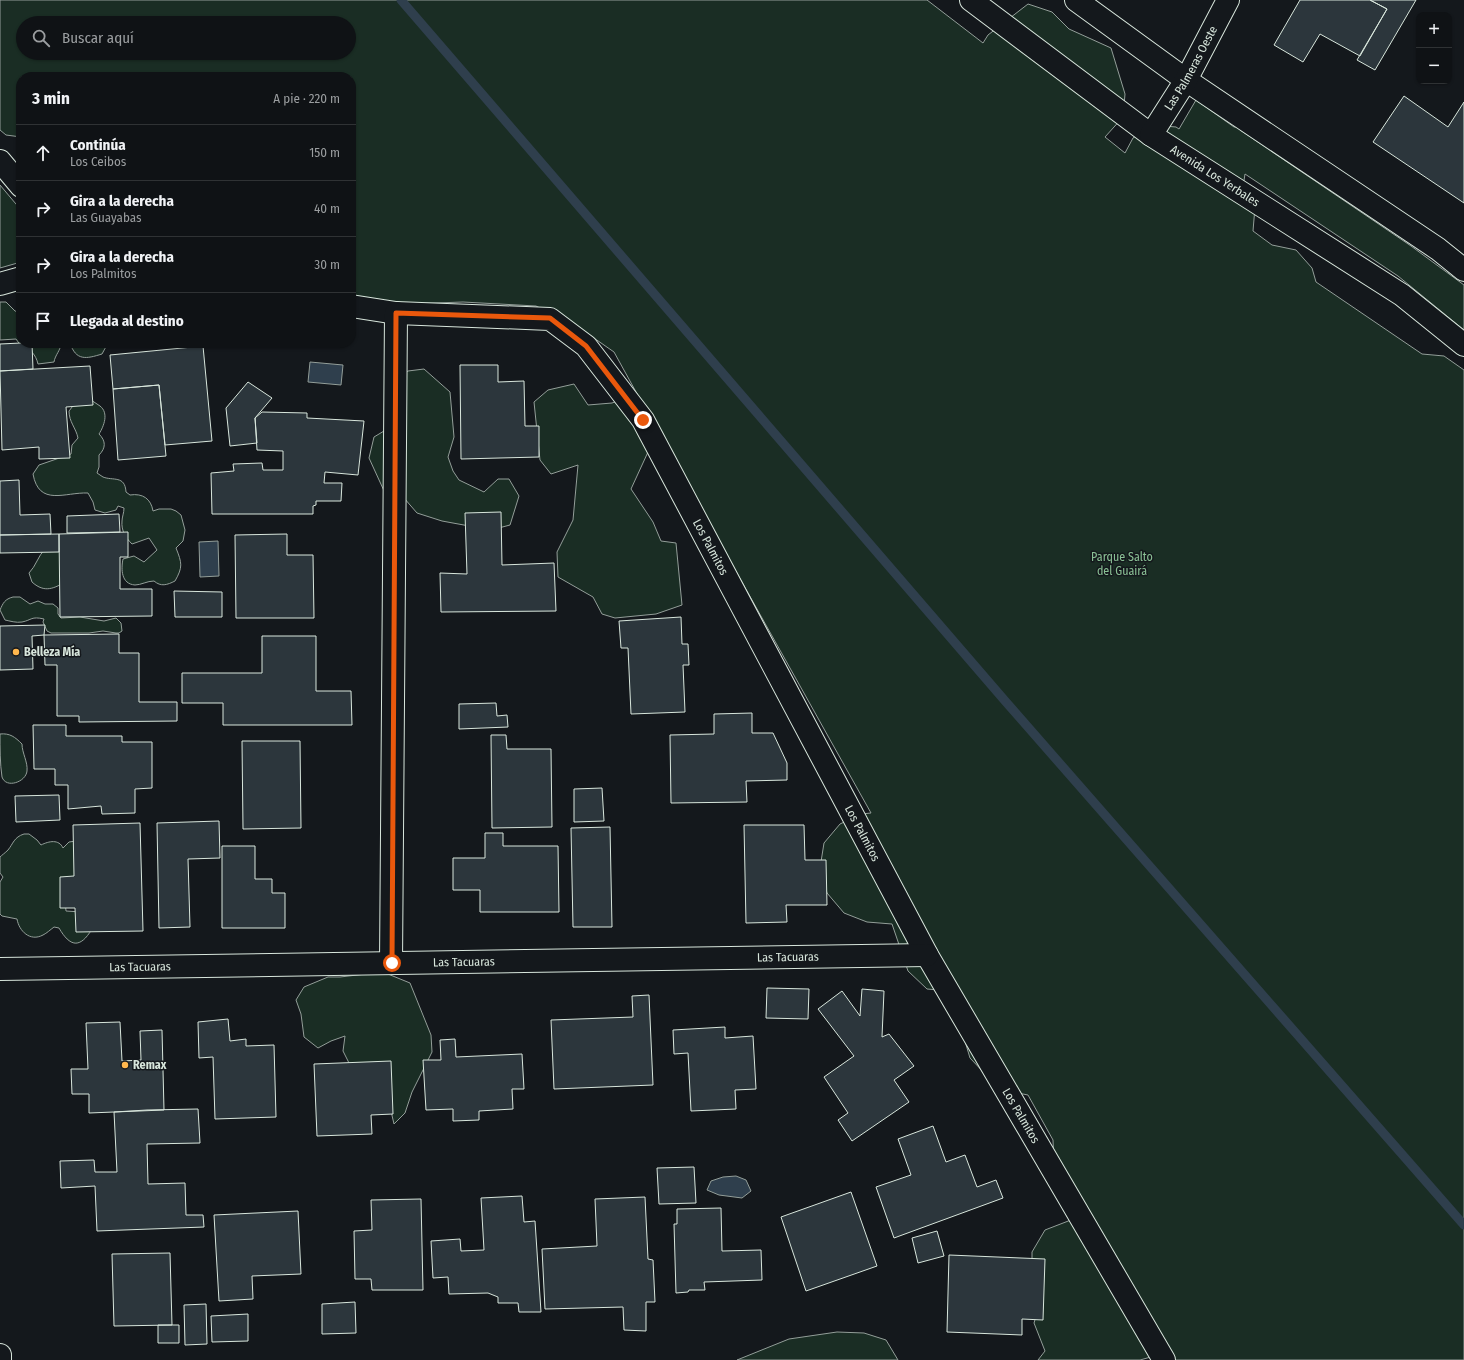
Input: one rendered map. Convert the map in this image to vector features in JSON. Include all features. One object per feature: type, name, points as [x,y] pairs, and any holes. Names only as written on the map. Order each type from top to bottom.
[{"type":"street","name":"Avenida Los Yerbales","points":[[971,0],[1151,135],[1402,295],[1464,345]]},
{"type":"street","points":[[1076,0],[1186,80],[1438,249],[1464,270]]},
{"type":"street","name":"Las Palmeras Oeste","points":[[1151,135],[1186,80],[1228,0]]},
{"type":"street","points":[[0,161],[16,180]]},
{"type":"street","points":[[0,284],[16,279]]},
{"type":"street","points":[[356,307],[396,313],[392,963]]},
{"type":"street","name":"Los Palmitos","points":[[396,313],[550,318],[586,346],[643,420],[927,955],[1164,1360]]},
{"type":"street","name":"Las Tacuaras","points":[[0,968],[927,955]]},
{"type":"street","points":[[0,1355],[0,1360]]},
{"type":"green space","name":"Parque Salto del Guairá","points":[[0,0],[927,0],[983,43],[988,35],[1028,4],[1052,12],[1069,29],[1111,48],[1125,94],[1123,117],[1105,137],[1125,153],[1133,138],[1152,125],[1176,127],[1179,129],[1196,100],[1234,127],[1238,127],[1240,130],[1411,246],[1464,285],[1464,330],[1398,276],[1245,174],[1243,187],[1255,207],[1253,231],[1272,245],[1296,250],[1312,268],[1316,282],[1422,354],[1444,356],[1464,370],[1464,1360],[1158,1360],[1158,1355],[1140,1360],[1038,1360],[1045,1351],[1034,1323],[1041,1300],[1032,1277],[1032,1252],[1045,1230],[1089,1213],[1054,1166],[1053,1140],[1028,1095],[1013,1092],[989,1078],[970,1058],[950,991],[927,989],[908,971],[892,924],[867,922],[844,913],[827,893],[820,868],[824,843],[840,824],[861,814],[871,813],[724,550],[648,452],[631,489],[653,522],[661,541],[676,543],[682,605],[656,614],[615,618],[602,614],[593,597],[558,577],[557,552],[573,520],[578,465],[551,474],[540,460],[534,402],[548,390],[574,384],[588,405],[612,403],[623,399],[641,401],[614,352],[581,329],[536,306],[463,302],[356,306],[356,72],[16,72],[16,136],[6,135],[0,130]]},
{"type":"green space","points":[[0,185],[16,204],[16,263],[0,268]]},
{"type":"green space","points":[[0,302],[6,302],[16,311],[16,339],[0,340]]},
{"type":"green space","points":[[27,348],[60,348],[54,362],[38,364],[32,352]]},
{"type":"green space","points":[[105,348],[102,354],[91,357],[79,356],[72,349]]},
{"type":"green space","points":[[424,369],[450,392],[454,437],[448,457],[453,471],[459,480],[484,492],[498,479],[509,479],[519,496],[510,525],[491,530],[442,521],[417,513],[404,498],[385,493],[369,458],[374,437],[389,428],[395,379],[408,371]]},
{"type":"green space","points":[[91,400],[103,409],[105,416],[103,427],[99,434],[103,439],[104,447],[99,455],[99,467],[97,473],[103,477],[121,481],[126,492],[130,495],[139,495],[146,498],[153,511],[159,509],[171,509],[181,515],[185,530],[183,541],[176,548],[181,565],[175,581],[162,585],[154,581],[135,585],[127,582],[122,571],[123,559],[134,556],[144,562],[157,550],[149,538],[132,544],[124,534],[122,519],[124,508],[118,506],[116,510],[105,513],[95,510],[88,493],[54,496],[41,491],[36,484],[33,474],[39,465],[71,454],[72,445],[78,438],[70,418],[69,411],[76,402]]},
{"type":"green space","points":[[45,549],[61,549],[65,582],[56,587],[44,589],[32,582],[29,573]]},
{"type":"green space","points":[[20,597],[30,604],[38,601],[45,604],[53,604],[58,608],[58,614],[61,618],[80,617],[104,621],[116,618],[121,623],[122,631],[119,633],[103,631],[89,633],[51,633],[47,631],[43,622],[44,619],[34,618],[20,622],[5,620],[0,610],[2,605],[8,599]]},
{"type":"green space","points":[[0,734],[12,736],[22,744],[27,764],[27,771],[26,775],[16,783],[7,783],[2,777],[0,761]]},
{"type":"green space","points":[[24,834],[29,834],[41,845],[56,842],[63,848],[69,842],[76,841],[88,849],[65,900],[66,911],[81,912],[92,929],[83,940],[75,943],[71,942],[59,928],[54,927],[38,937],[30,936],[20,928],[17,919],[2,916],[0,914],[0,882],[3,877],[0,873],[0,857],[8,850],[16,839]]},
{"type":"green space","points":[[383,972],[410,983],[431,1035],[432,1052],[412,1092],[405,1113],[394,1124],[384,1081],[351,1067],[343,1051],[345,1036],[318,1048],[304,1037],[301,1014],[296,1000],[304,987],[328,977]]},
{"type":"green space","points":[[837,1332],[864,1333],[886,1340],[898,1360],[737,1360],[789,1339]]},
{"type":"water","points":[[310,362],[343,365],[341,385],[308,382]]},
{"type":"water","points":[[218,541],[219,576],[200,577],[199,542]]},
{"type":"water","points":[[736,1176],[746,1180],[751,1191],[742,1198],[719,1195],[707,1190],[711,1181],[723,1177]]},
{"type":"building","points":[[1300,0],[1370,0],[1387,9],[1360,56],[1320,34],[1303,62],[1274,45]]},
{"type":"building","points":[[1370,0],[1416,0],[1375,70],[1357,60],[1387,9]]},
{"type":"building","points":[[1404,96],[1448,127],[1464,102],[1464,203],[1373,142]]},
{"type":"building","points":[[16,343],[16,348],[32,348],[33,369],[0,371],[0,344]]},
{"type":"building","points":[[182,348],[203,348],[212,441],[165,445],[159,385],[113,389],[110,355]]},
{"type":"building","points":[[460,365],[498,365],[498,382],[524,381],[525,426],[539,426],[539,457],[461,459]]},
{"type":"building","points":[[90,366],[93,405],[66,407],[70,458],[39,459],[39,447],[2,450],[0,371]]},
{"type":"building","points":[[248,382],[272,398],[255,418],[257,443],[230,446],[226,408]]},
{"type":"building","points":[[159,385],[166,456],[118,460],[113,389]]},
{"type":"building","points":[[262,412],[307,413],[307,418],[364,421],[358,475],[325,472],[324,483],[342,483],[341,501],[316,501],[316,505],[313,506],[313,514],[212,514],[211,473],[234,471],[233,464],[262,463],[263,470],[283,470],[283,451],[257,450],[255,418]]},
{"type":"building","points":[[19,480],[20,515],[50,514],[51,534],[0,535],[0,481]]},
{"type":"building","points":[[501,512],[502,565],[554,563],[556,611],[441,612],[440,573],[467,574],[465,513]]},
{"type":"building","points":[[119,514],[120,532],[67,533],[67,516]]},
{"type":"building","points":[[128,532],[128,557],[120,557],[120,589],[152,589],[152,616],[60,617],[59,534]]},
{"type":"building","points":[[59,534],[59,552],[0,553],[0,535]]},
{"type":"building","points":[[287,534],[287,555],[313,555],[314,618],[236,618],[235,535]]},
{"type":"building","points":[[174,591],[222,592],[222,617],[175,617]]},
{"type":"building","points":[[681,617],[682,644],[688,644],[689,665],[683,665],[685,712],[631,714],[628,648],[621,648],[619,621]]},
{"type":"building","name":"Belleza Mía","points":[[45,625],[44,635],[32,636],[33,669],[0,670],[0,626]]},
{"type":"building","points":[[119,634],[119,653],[139,653],[139,702],[177,702],[177,721],[79,722],[79,716],[57,716],[57,665],[45,665],[44,635]]},
{"type":"building","points":[[262,636],[316,636],[316,691],[351,691],[352,725],[223,725],[223,703],[182,703],[182,673],[262,673]]},
{"type":"building","points":[[496,703],[497,716],[507,715],[508,727],[459,729],[459,704]]},
{"type":"building","points":[[752,713],[752,733],[773,733],[787,763],[787,780],[746,781],[747,802],[671,803],[670,735],[714,734],[714,714]]},
{"type":"building","points":[[33,725],[66,725],[66,736],[122,736],[122,742],[152,742],[152,788],[135,789],[135,813],[102,814],[101,806],[68,809],[68,785],[55,785],[55,769],[34,769]]},
{"type":"building","points":[[491,735],[506,735],[507,749],[551,749],[552,827],[492,828]]},
{"type":"building","points":[[242,741],[300,741],[301,828],[243,829]]},
{"type":"building","points":[[602,788],[604,821],[574,822],[574,789]]},
{"type":"building","points":[[59,795],[60,820],[16,822],[15,796]]},
{"type":"building","points":[[219,821],[220,858],[188,859],[190,927],[159,928],[157,823]]},
{"type":"building","points":[[140,823],[143,931],[76,932],[75,908],[60,908],[60,877],[74,876],[73,825]]},
{"type":"building","points":[[744,825],[804,825],[805,860],[826,860],[827,905],[786,905],[787,922],[746,923]]},
{"type":"building","points":[[610,827],[612,927],[573,927],[571,828]]},
{"type":"building","points":[[485,833],[503,833],[503,846],[558,846],[559,912],[480,912],[480,890],[453,890],[453,858],[485,858]]},
{"type":"building","points":[[222,846],[255,846],[255,879],[272,879],[272,893],[285,893],[285,928],[222,928]]},
{"type":"building","points":[[767,988],[809,989],[808,1019],[766,1018]]},
{"type":"building","points":[[862,989],[884,991],[882,1037],[889,1034],[914,1066],[894,1080],[909,1102],[852,1141],[838,1120],[848,1113],[824,1077],[854,1056],[818,1009],[842,991],[860,1016]]},
{"type":"building","points":[[649,995],[653,1085],[554,1089],[551,1020],[633,1017],[632,996]]},
{"type":"building","points":[[228,1019],[230,1041],[246,1039],[246,1046],[274,1045],[276,1117],[215,1119],[213,1057],[199,1058],[198,1022]]},
{"type":"building","name":"Remax","points":[[120,1022],[122,1061],[141,1060],[140,1031],[162,1030],[164,1110],[89,1113],[89,1094],[72,1094],[71,1069],[88,1069],[86,1023]]},
{"type":"building","points":[[725,1027],[725,1038],[753,1036],[756,1089],[735,1090],[736,1109],[691,1111],[688,1053],[674,1054],[673,1030]]},
{"type":"building","points":[[455,1039],[456,1057],[522,1054],[524,1089],[512,1089],[513,1109],[479,1111],[479,1120],[453,1121],[453,1109],[426,1110],[423,1060],[441,1060],[440,1040]]},
{"type":"building","points":[[391,1061],[393,1114],[371,1115],[372,1134],[317,1136],[314,1064]]},
{"type":"building","points":[[198,1109],[200,1143],[147,1144],[148,1184],[185,1183],[186,1215],[203,1215],[204,1227],[97,1231],[95,1186],[61,1188],[60,1161],[94,1160],[95,1172],[117,1172],[114,1112]]},
{"type":"building","points":[[933,1126],[946,1162],[965,1155],[977,1187],[996,1180],[1003,1198],[894,1238],[876,1187],[911,1175],[898,1139]]},
{"type":"building","points":[[694,1167],[696,1203],[659,1204],[657,1168]]},
{"type":"building","points":[[851,1192],[877,1266],[806,1291],[781,1217]]},
{"type":"building","points":[[522,1196],[524,1222],[535,1221],[541,1312],[519,1312],[518,1303],[498,1303],[498,1297],[488,1293],[449,1294],[448,1277],[433,1278],[431,1241],[460,1239],[461,1251],[484,1250],[481,1198]]},
{"type":"building","points":[[645,1197],[648,1259],[653,1260],[655,1302],[646,1302],[646,1331],[624,1330],[623,1307],[545,1309],[542,1249],[597,1246],[595,1199]]},
{"type":"building","points":[[421,1199],[423,1290],[372,1290],[371,1279],[355,1279],[354,1231],[372,1230],[371,1200]]},
{"type":"building","points":[[721,1208],[722,1251],[761,1250],[762,1280],[704,1282],[705,1290],[689,1290],[688,1292],[676,1293],[674,1224],[677,1224],[677,1209]]},
{"type":"building","points":[[298,1211],[301,1274],[252,1276],[253,1299],[219,1301],[214,1215]]},
{"type":"building","points":[[937,1231],[944,1256],[918,1263],[912,1238]]},
{"type":"building","points":[[170,1253],[172,1325],[114,1326],[112,1254]]},
{"type":"building","points":[[949,1255],[1045,1259],[1043,1320],[1022,1319],[1022,1335],[947,1332]]},
{"type":"building","points":[[355,1302],[356,1333],[322,1334],[322,1304]]},
{"type":"building","points":[[206,1304],[207,1344],[185,1345],[184,1305]]},
{"type":"building","points":[[248,1314],[248,1341],[212,1342],[211,1316]]},
{"type":"building","points":[[158,1325],[179,1325],[179,1343],[158,1343]]},
{"type":"waterway","points":[[401,0],[1006,702],[1464,1225]]},
{"type":"place","name":"Belleza Mía","points":[[16,652]]},
{"type":"place","name":"Remax","points":[[125,1065]]},
{"type":"route","points":[[392,963],[396,313],[550,318],[586,346],[643,420]]}]
